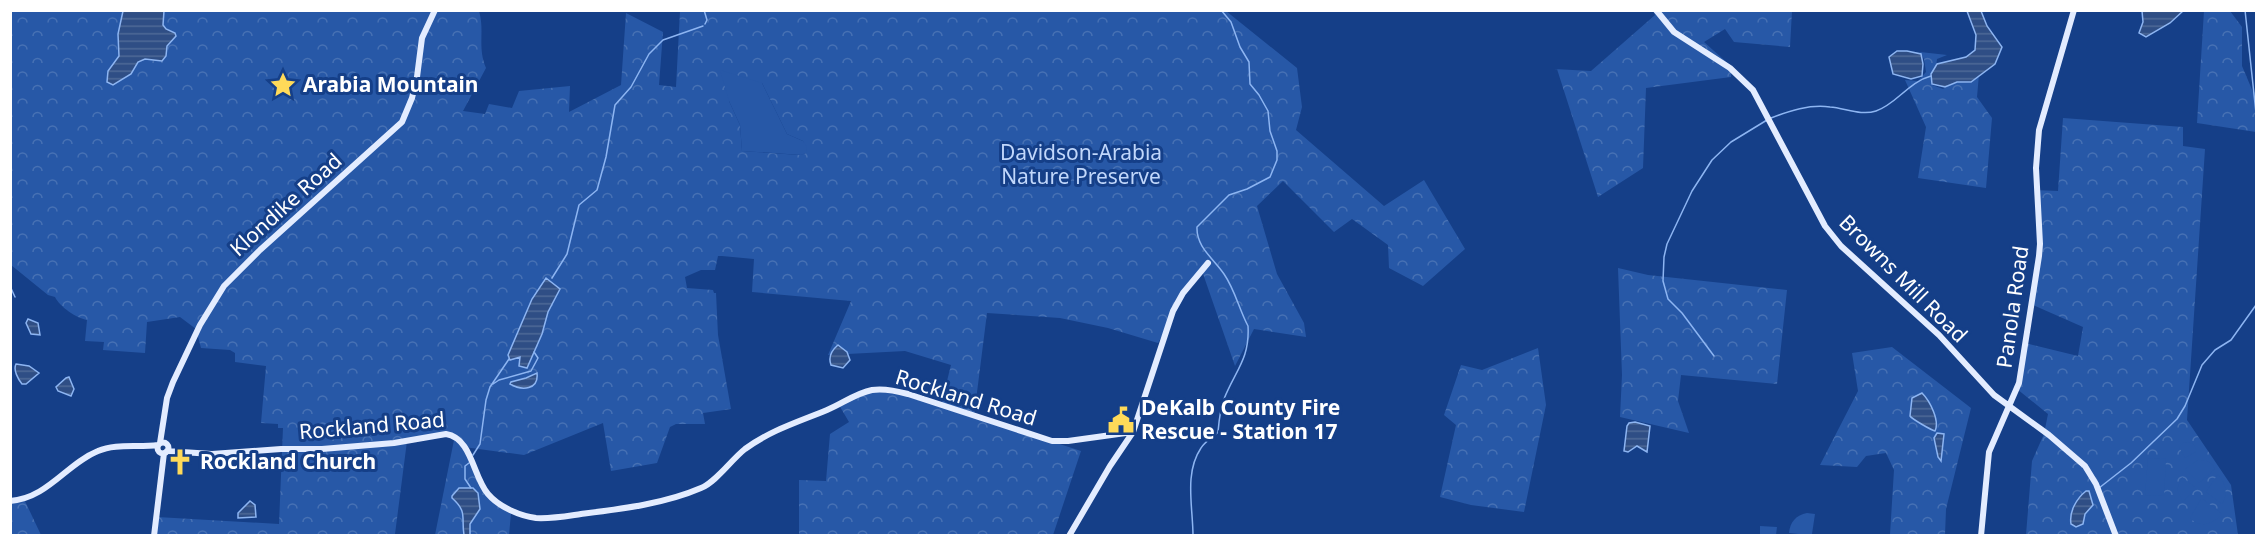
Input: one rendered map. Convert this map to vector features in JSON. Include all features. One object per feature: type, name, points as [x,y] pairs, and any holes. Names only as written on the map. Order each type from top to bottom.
[{"type":"main road","name":"Klondike Road","points":[[154,536],[167,398],[202,321],[224,286],[254,256],[402,122],[419,68],[422,38],[435,10]]},
{"type":"main road","name":"Browns Mill Road","points":[[1656,10],[1674,32],[1730,68],[1747,83],[1763,106],[1825,226],[1836,241],[1879,283],[1939,335],[1980,381],[2009,407],[2049,435],[2085,466],[2096,484],[2115,536]]},
{"type":"main road","name":"Panola Road","points":[[1981,536],[1989,452],[2019,383],[2040,244],[2036,168],[2039,130],[2074,10]]},
{"type":"main road","points":[[1070,536],[1110,466],[1133,432],[1174,309],[1183,293],[1208,263]]},
{"type":"main road","name":"Rockland Road","points":[[10,501],[38,493],[99,450],[114,447],[163,448],[179,452],[212,453],[322,449],[382,445],[451,434],[464,444],[478,476],[492,498],[514,512],[537,518],[615,510],[704,487],[762,438],[794,422],[829,410],[857,395],[873,390],[908,394],[1052,441],[1133,432]]},
{"type":"green space","name":"Davidson-Arabia Nature Preserve","points":[[10,11],[479,11],[482,53],[486,68],[463,111],[485,114],[489,104],[512,108],[519,91],[570,86],[569,112],[621,85],[626,13],[663,32],[659,85],[676,87],[680,11],[1226,11],[1297,68],[1302,107],[1296,130],[1384,206],[1424,180],[1465,249],[1423,286],[1389,268],[1388,245],[1352,219],[1334,232],[1283,181],[1257,206],[1277,274],[1304,323],[1306,337],[1254,329],[1235,366],[1201,268],[1158,343],[1108,328],[1060,318],[987,313],[974,416],[1081,451],[1053,535],[799,535],[799,480],[826,481],[830,434],[849,422],[839,405],[866,393],[890,391],[941,405],[951,365],[905,351],[828,355],[851,301],[752,292],[754,259],[718,256],[715,270],[701,270],[685,277],[687,288],[713,290],[716,293],[718,335],[731,409],[703,413],[705,424],[676,424],[670,427],[657,463],[611,471],[603,423],[524,455],[464,447],[484,491],[511,513],[509,535],[435,535],[455,435],[407,441],[395,534],[406,535],[155,535],[157,517],[279,524],[283,428],[278,428],[278,424],[261,423],[266,366],[235,362],[235,353],[230,350],[201,348],[196,329],[180,317],[147,322],[145,353],[103,350],[104,342],[85,341],[87,320],[69,312],[55,297],[48,295],[11,265]],"holes":[[[762,83],[787,134],[803,141],[806,153],[800,155],[742,151],[740,125],[729,101]]]},
{"type":"green space","points":[[1653,11],[1792,11],[1790,47],[1734,42],[1725,29],[1704,42],[1732,67],[1731,77],[1646,88],[1643,168],[1598,197],[1557,69],[1591,71],[1655,15]]},
{"type":"green space","points":[[2204,11],[2230,11],[2242,27],[2242,66],[2253,92],[2256,93],[2256,132],[2197,123]]},
{"type":"green space","points":[[1920,52],[1947,55],[1937,59],[1936,66],[1940,74],[1932,85],[1943,89],[1955,82],[1970,83],[1979,74],[1977,97],[1992,118],[1986,188],[1918,178],[1926,127],[1905,80],[1918,81],[1926,72],[1924,59]]},
{"type":"green space","points":[[720,70],[762,83],[787,134],[803,141],[807,147],[806,153],[801,155],[742,151],[740,125],[729,101]]},
{"type":"green space","points":[[2063,118],[2183,127],[2183,146],[2205,149],[2187,420],[2231,485],[2238,535],[2026,535],[2032,461],[2044,434],[2048,414],[2017,389],[2025,343],[2078,356],[2083,327],[2033,305],[2039,221],[2034,190],[2058,191]]},
{"type":"green space","points":[[1618,268],[1648,275],[1787,290],[1777,384],[1681,375],[1678,401],[1689,433],[1620,417],[1622,375]]},
{"type":"green space","points":[[1892,347],[1971,408],[1946,509],[1945,535],[1890,535],[1894,470],[1886,453],[1866,456],[1857,467],[1820,465],[1858,391],[1852,353]]},
{"type":"green space","points":[[1538,348],[1546,405],[1524,512],[1471,505],[1440,497],[1456,425],[1444,415],[1461,365],[1482,370]]},
{"type":"green space","points":[[2189,442],[2197,451],[2185,458],[2179,447]]},
{"type":"green space","points":[[2148,458],[2166,459],[2164,496],[2145,495]]},
{"type":"green space","points":[[2198,460],[2212,464],[2215,469],[2199,483],[2185,469]]},
{"type":"green space","points":[[2218,474],[2225,488],[2222,504],[2206,492]]},
{"type":"green space","points":[[2182,477],[2196,488],[2183,502],[2177,490]]},
{"type":"green space","points":[[24,499],[41,535],[11,535],[10,501]]},
{"type":"green space","points":[[2201,499],[2222,514],[2207,524],[2194,521],[2190,518]]},
{"type":"green space","points":[[1807,513],[1815,514],[1812,534],[1789,533],[1794,520]]},
{"type":"green space","points":[[1760,526],[1777,527],[1776,535],[1760,535]]},
{"type":"shaded area","points":[[2142,10],[2183,11],[2170,23],[2146,37],[2139,33],[2143,22]]},
{"type":"shaded area","points":[[123,11],[164,11],[163,25],[176,36],[167,46],[166,56],[162,61],[145,59],[138,62],[131,74],[113,85],[107,82],[108,71],[119,56],[118,34]]},
{"type":"shaded area","points":[[1967,11],[1981,11],[1987,26],[2002,47],[1995,64],[1971,82],[1957,82],[1945,87],[1932,84],[1931,74],[1937,64],[1966,57],[1975,50],[1976,35]]},
{"type":"shaded area","points":[[1897,51],[1921,54],[1922,76],[1911,79],[1893,74],[1889,57]]},
{"type":"shaded area","points":[[546,278],[560,289],[548,312],[542,334],[527,368],[519,366],[520,357],[510,360],[508,355],[532,299]]},
{"type":"shaded area","points":[[28,319],[38,323],[40,335],[31,334],[26,323]]},
{"type":"shaded area","points":[[838,345],[847,352],[850,360],[843,368],[831,365],[830,362],[831,354]]},
{"type":"shaded area","points":[[16,364],[29,366],[39,373],[26,384],[22,384],[16,372]]},
{"type":"shaded area","points":[[537,373],[535,383],[529,388],[520,388],[510,384],[511,382]]},
{"type":"shaded area","points":[[69,377],[74,389],[71,396],[58,391],[56,387]]},
{"type":"shaded area","points":[[1922,393],[1933,411],[1936,422],[1935,431],[1910,416],[1912,398]]},
{"type":"shaded area","points":[[1635,422],[1650,426],[1647,452],[1637,446],[1628,452],[1624,451],[1627,426]]},
{"type":"shaded area","points":[[1937,433],[1944,434],[1941,461],[1934,438]]},
{"type":"shaded area","points":[[459,488],[473,488],[478,493],[480,509],[470,524],[470,535],[464,535],[462,511],[452,498]]},
{"type":"shaded area","points":[[2086,491],[2089,491],[2093,505],[2085,514],[2083,524],[2076,527],[2071,524],[2072,510]]},
{"type":"shaded area","points":[[250,501],[255,505],[256,517],[238,518],[238,513]]},
{"type":"waterway","points":[[704,10],[707,20],[705,24]]},
{"type":"waterway","points":[[1193,536],[1191,490],[1193,468],[1203,446],[1218,432],[1223,403],[1241,364],[1248,337],[1248,326],[1231,286],[1202,247],[1197,227],[1229,195],[1270,177],[1277,160],[1268,111],[1250,84],[1249,62],[1240,47],[1231,22],[1221,10]]},
{"type":"waterway","points":[[2245,10],[2256,113]]},
{"type":"waterway","points":[[552,278],[567,254],[579,205],[597,190],[606,157],[615,105],[631,87],[649,54],[663,40],[703,26]]},
{"type":"waterway","points":[[1771,118],[1815,106],[1865,113],[1876,111],[1916,83],[1931,76]]},
{"type":"waterway","points":[[1714,356],[1682,313],[1668,299],[1663,281],[1664,257],[1667,244],[1692,191],[1712,160],[1731,142],[1767,120]]},
{"type":"waterway","points":[[10,286],[15,297]]},
{"type":"waterway","points":[[2099,488],[2131,463],[2177,419],[2202,365],[2215,350],[2231,340],[2256,305]]},
{"type":"waterway","points":[[493,384],[499,380],[531,371],[538,358],[534,352]]},
{"type":"waterway","points":[[473,455],[480,444],[490,387],[509,359]]},
{"type":"waterway","points":[[469,463],[465,466],[465,479],[471,488]]},
{"type":"place","name":"Arabia Mountain","points":[[283,85]]},
{"type":"place","name":"DeKalb County Fire Rescue - Station 17","points":[[1121,420]]},
{"type":"place","name":"Rockland Church","points":[[180,462]]}]
